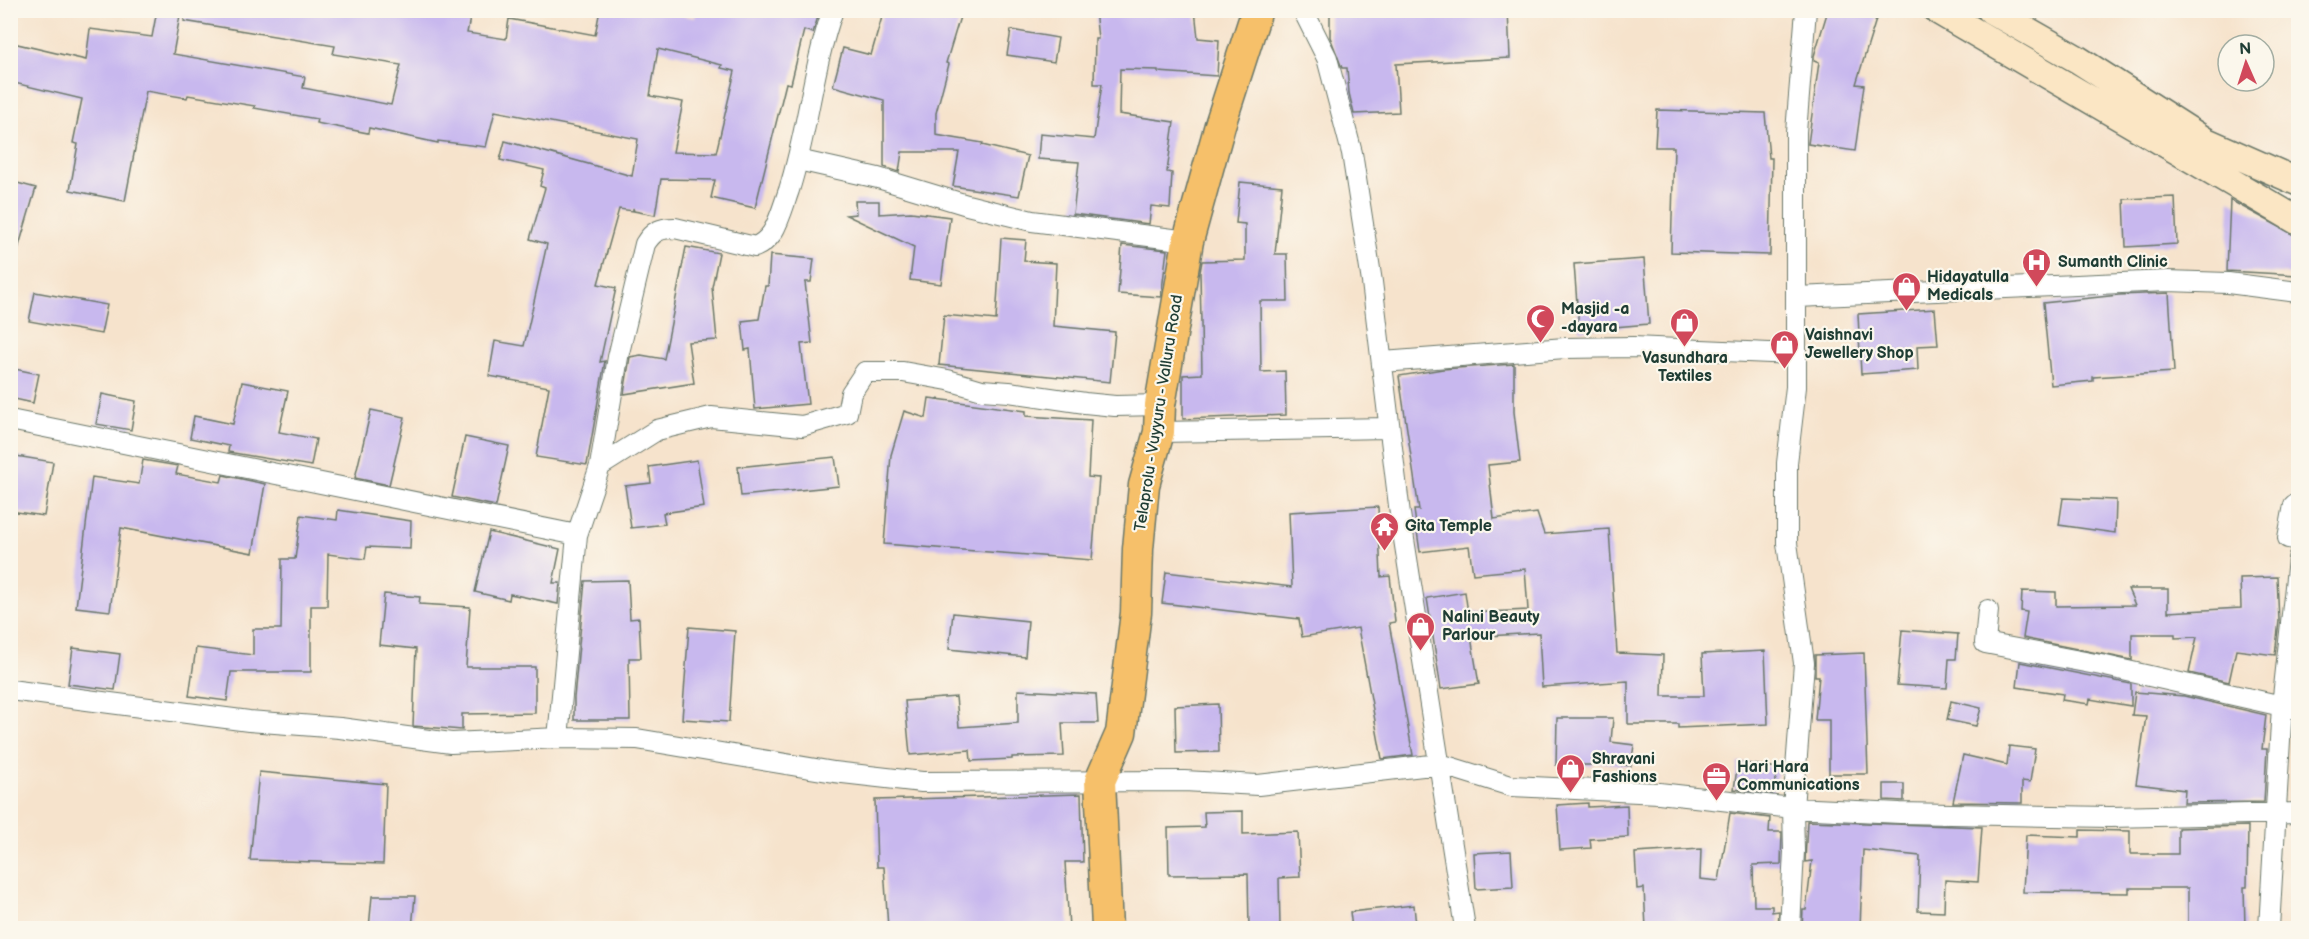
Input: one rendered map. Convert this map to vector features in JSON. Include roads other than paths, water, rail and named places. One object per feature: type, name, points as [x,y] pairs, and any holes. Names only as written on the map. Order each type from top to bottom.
[{"type":"main road","name":"Telaprolu - Vuyyuru - Valluru Road","points":[[1107,928],[1100,782],[1121,733],[1136,613],[1138,549],[1144,485],[1160,418],[1188,241],[1220,125],[1257,10]]},
{"type":"main road","points":[[1937,10],[2298,221]]},
{"type":"main road","points":[[1991,10],[2077,59],[2205,141],[2298,182]]},
{"type":"street","points":[[558,738],[577,535],[600,466],[618,357],[645,244],[649,236],[662,228],[675,228],[755,248],[763,244],[772,233],[798,160],[825,34],[833,10]]},
{"type":"street","points":[[1303,10],[1327,58],[1352,153],[1383,362],[1388,428],[1465,928]]},
{"type":"street","points":[[1790,928],[1794,851],[1793,808],[1804,663],[1787,543],[1787,463],[1796,387],[1796,132],[1806,10]]},
{"type":"street","points":[[798,160],[878,178],[967,206],[1032,222],[1188,241]]},
{"type":"street","points":[[1797,297],[2167,281],[2228,283],[2298,292]]},
{"type":"street","points":[[1383,362],[1576,348],[1633,347],[1795,354]]},
{"type":"street","points":[[600,466],[657,430],[711,417],[802,426],[847,413],[851,393],[865,372],[903,372],[948,380],[982,390],[1115,406],[1160,418],[1388,428]]},
{"type":"street","points":[[10,420],[577,535]]},
{"type":"street","points":[[2294,505],[2288,538],[2298,540]]},
{"type":"street","points":[[2269,928],[2276,813],[2290,708],[2298,559]]},
{"type":"street","points":[[1988,610],[1985,643],[2101,665],[2290,708]]},
{"type":"street","points":[[10,690],[249,721],[340,728],[452,743],[558,738],[637,739],[834,772],[922,782],[1184,782],[1258,785],[1440,764],[1511,786],[1659,793],[1793,808],[2056,816],[2298,813]]},
{"type":"place","name":"Sumanth Clinic","points":[[2037,288]]},
{"type":"place","name":"Hidayatulla Medicals","points":[[1906,312]]},
{"type":"place","name":"Masjid -a -dayara","points":[[1540,344]]},
{"type":"place","name":"Vasundhara Textiles","points":[[1685,348]]},
{"type":"place","name":"Vaishnavi Jewellery Shop","points":[[1784,370]]},
{"type":"place","name":"Gita Temple","points":[[1384,552]]},
{"type":"place","name":"Nalini Beauty Parlour","points":[[1421,652]]},
{"type":"place","name":"Shravani Fashions","points":[[1571,794]]},
{"type":"place","name":"Hari Hara Communications","points":[[1716,802]]}]
